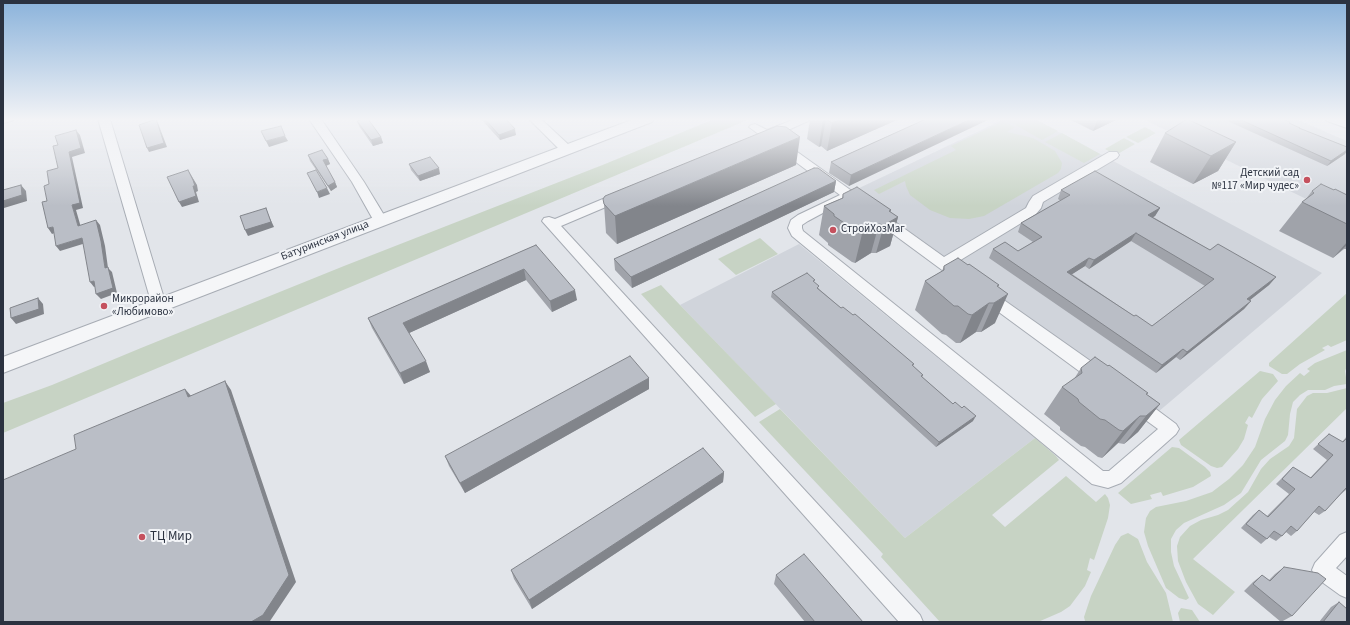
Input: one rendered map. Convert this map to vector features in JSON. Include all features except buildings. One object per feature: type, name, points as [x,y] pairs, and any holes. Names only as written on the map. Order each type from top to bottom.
[{"type":"street","points":[[113,148],[159,305]]},
{"type":"street","points":[[335,148],[358,182],[380,220]]},
{"type":"street","name":"Батуринская улица","points":[[3,364],[571,148]]},
{"type":"street","points":[[779,148],[849,195],[1113,387]]},
{"type":"street","points":[[944,264],[1032,211],[1035,202],[1038,199],[1114,155]]},
{"type":"street","points":[[630,192],[550,223],[912,622]]},
{"type":"street","points":[[849,195],[796,223],[795,228],[797,233],[1098,478],[1108,480],[1115,477],[1170,429],[1126,396]]},
{"type":"street","points":[[1347,541],[1322,570],[1347,588]]},
{"type":"shaded area","points":[[943,148],[1089,148],[1322,273],[1158,412],[853,191]]},
{"type":"shaded area","points":[[1202,148],[1347,148],[1347,219]]},
{"type":"shaded area","points":[[799,244],[1035,438],[905,538],[680,305]]},
{"type":"green space","points":[[643,148],[681,148],[3,433],[3,403],[52,385],[344,266]]},
{"type":"green space","points":[[954,148],[1050,148],[1055,151],[1062,163],[1061,169],[1058,173],[984,216],[969,219],[950,218],[930,210],[910,195],[905,181],[879,194],[874,190],[956,150]]},
{"type":"green space","points":[[1056,148],[1089,148],[1100,154],[1084,163]]},
{"type":"green space","points":[[1106,148],[1128,148],[1116,155],[1105,149]]},
{"type":"green space","points":[[760,238],[778,254],[736,275],[718,259]]},
{"type":"green space","points":[[661,285],[776,404],[755,417],[641,294]]},
{"type":"green space","points":[[1347,293],[1347,340],[1331,347],[1328,345],[1322,348],[1325,350],[1300,364],[1287,374],[1282,374],[1269,366],[1269,363]]},
{"type":"green space","points":[[1347,350],[1347,366],[1345,371],[1347,384],[1334,386],[1325,390],[1308,390],[1300,395],[1293,402],[1288,435],[1285,441],[1261,460],[1241,493],[1224,505],[1184,523],[1176,530],[1171,539],[1171,552],[1174,566],[1189,598],[1186,600],[1179,598],[1166,588],[1148,546],[1144,532],[1146,518],[1150,511],[1156,507],[1186,501],[1212,492],[1229,479],[1243,465],[1255,447],[1265,419],[1275,400],[1286,386],[1300,373],[1304,376],[1310,371],[1307,369],[1315,363]]},
{"type":"green space","points":[[1260,371],[1273,374],[1278,381],[1262,399],[1252,418],[1249,416],[1245,423],[1248,425],[1244,439],[1238,449],[1222,467],[1217,468],[1211,466],[1181,445],[1179,440]]},
{"type":"green space","points":[[1347,388],[1347,408],[1193,559],[1235,592],[1213,615],[1198,604],[1186,582],[1178,561],[1177,546],[1180,537],[1190,526],[1201,520],[1218,515],[1228,510],[1248,492],[1261,469],[1270,459],[1289,446],[1294,438],[1297,409],[1307,396],[1313,393],[1327,393]]},
{"type":"green space","points":[[780,409],[905,538],[1035,438],[1059,460],[992,515],[1005,527],[1066,476],[1096,502],[1105,494],[1110,505],[1108,518],[1094,560],[1090,558],[1087,570],[1091,572],[1085,586],[1070,606],[1061,612],[1038,622],[940,622],[881,557],[883,554],[759,422]]},
{"type":"green space","points":[[1172,447],[1179,448],[1205,467],[1210,472],[1211,476],[1193,487],[1163,496],[1161,492],[1150,495],[1152,499],[1131,504],[1118,493]]},
{"type":"green space","points":[[1128,533],[1138,539],[1147,562],[1166,593],[1173,622],[1085,621],[1084,617],[1091,596],[1115,545],[1121,536]]},
{"type":"green space","points":[[1181,608],[1192,610],[1200,622],[1180,622],[1178,613]]},
{"type":"place","name":"Детский сад №117 «Мир чудес»","points":[[1307,180]]},
{"type":"place","name":"СтройХозМаг","points":[[833,230]]},
{"type":"place","name":"Микрорайон «Любимово»","points":[[104,306]]},
{"type":"place","name":"ТЦ Мир","points":[[142,537]]}]
